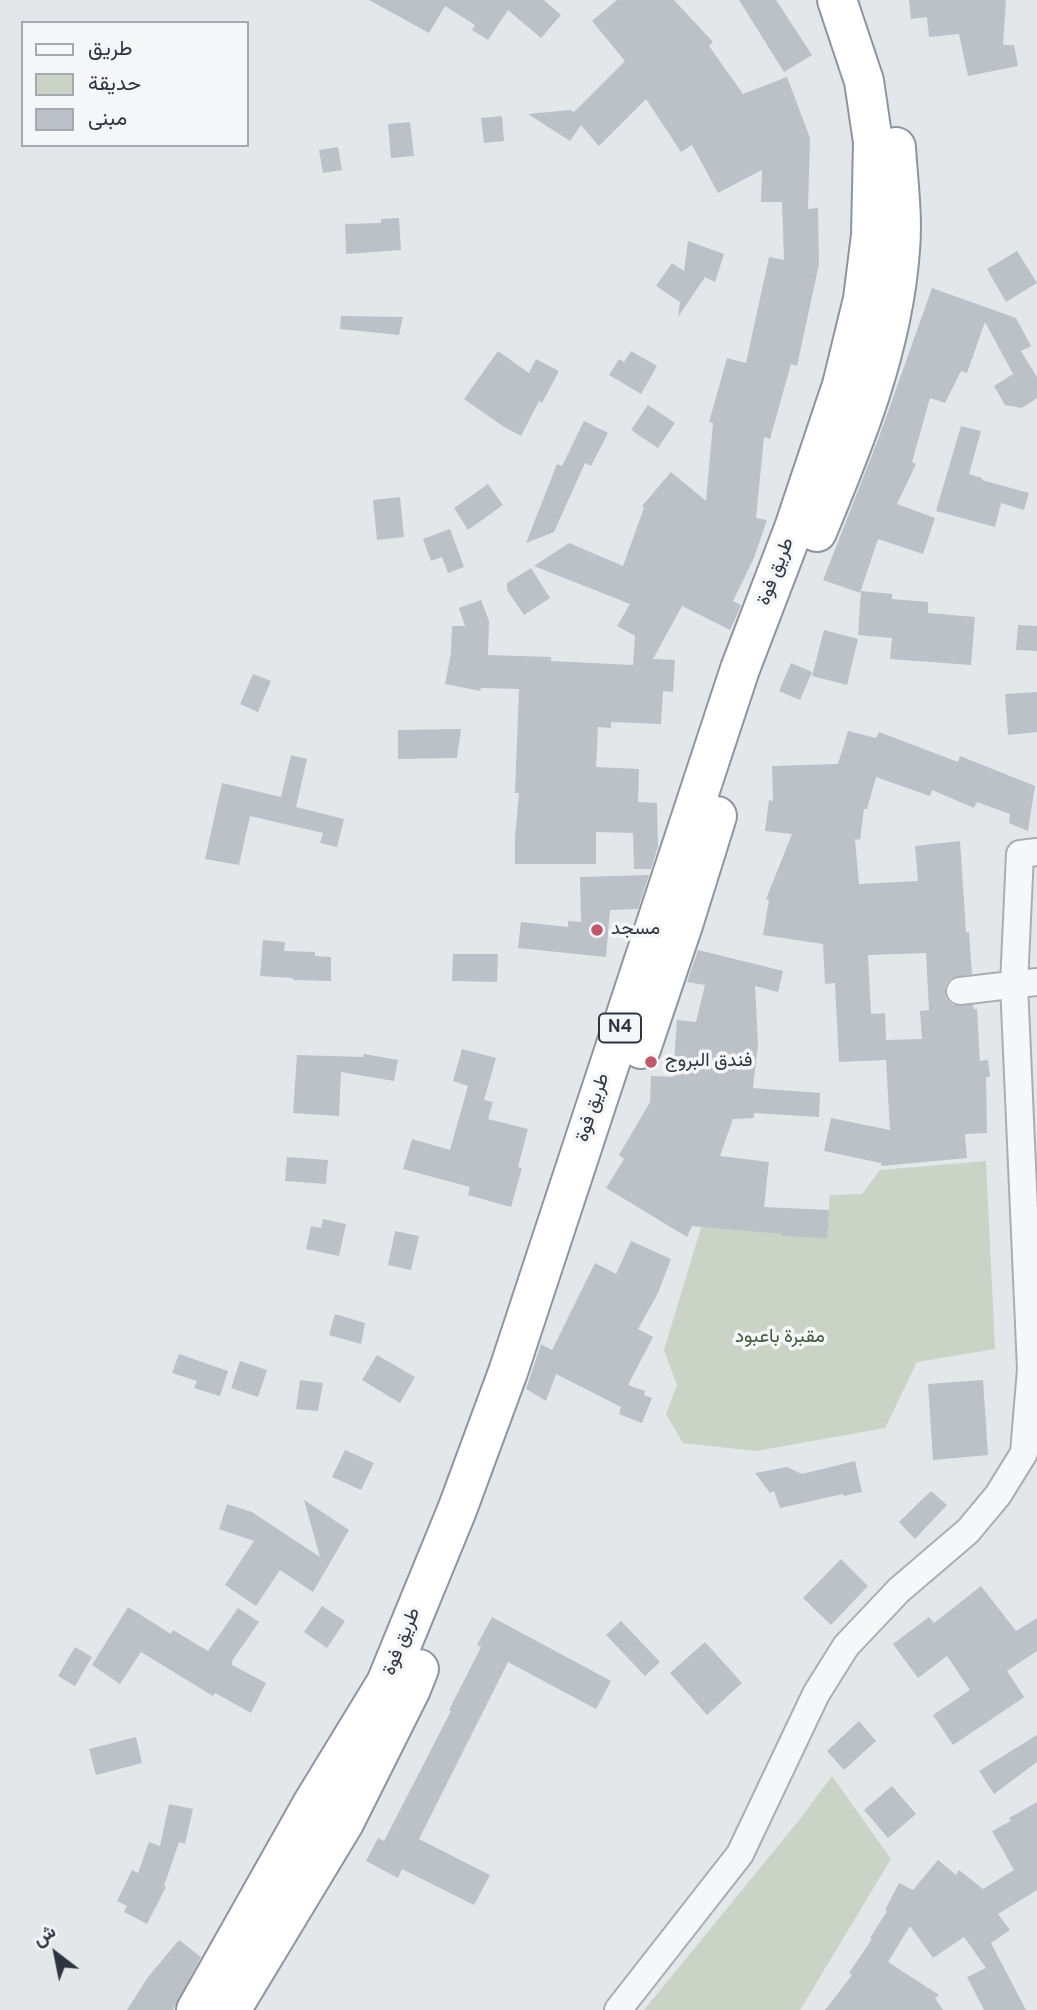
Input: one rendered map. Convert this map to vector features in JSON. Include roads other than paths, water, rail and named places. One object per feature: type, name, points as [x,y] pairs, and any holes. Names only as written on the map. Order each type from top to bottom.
[{"type":"highway","name":"طريق فوة","points":[[231,2010],[344,1823],[411,1689],[531,1368],[683,925],[759,678],[858,387],[863,299],[870,247],[873,142],[864,81],[837,0]]},
{"type":"highway","name":"طريق فوة","points":[[196,2010],[311,1806],[386,1683],[457,1510],[508,1373],[740,669],[794,528],[893,310],[901,247],[896,138],[888,84],[862,0]]},
{"type":"street","points":[[618,2010],[740,1854],[816,1694],[846,1646],[900,1590],[968,1531],[998,1495],[1024,1453],[1034,1369],[1026,983],[1020,854],[1037,852]]},
{"type":"street","points":[[960,991],[1026,983]]},
{"type":"place","name":"مسجد","points":[[597,930]]},
{"type":"place","name":"فندق البروج","points":[[651,1062]]},
{"type":"park label","name":"مقبرة باعبود","points":[[780,1338]]}]
